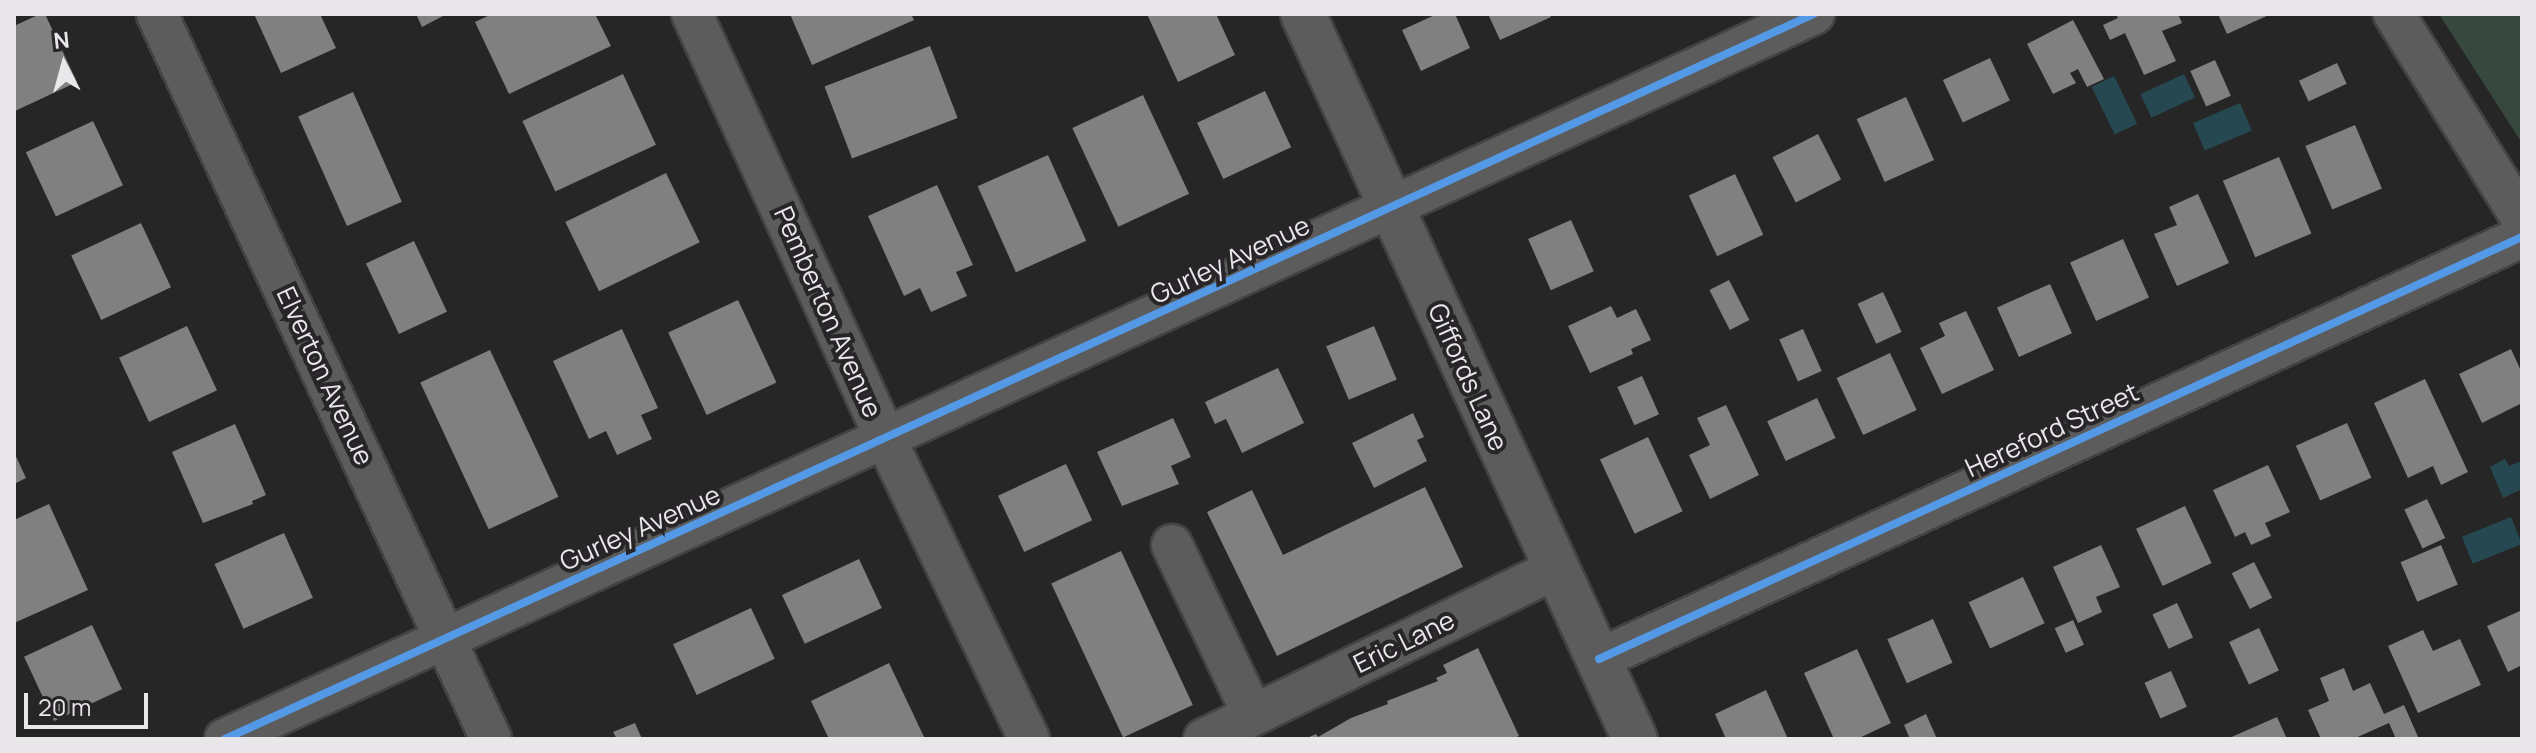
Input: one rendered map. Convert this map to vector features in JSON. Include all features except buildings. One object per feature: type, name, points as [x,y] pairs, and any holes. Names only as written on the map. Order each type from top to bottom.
[{"type":"street","name":"Elverton Avenue","points":[[157,14],[491,739]]},
{"type":"street","name":"Pemberton Avenue","points":[[692,14],[886,440],[1029,739]]},
{"type":"street","name":"Giffords Lane","points":[[1303,14],[1635,739]]},
{"type":"street","name":"Gurley Avenue","points":[[225,739],[1814,14]]},
{"type":"street","points":[[2394,14],[2522,219]]},
{"type":"street","name":"Hereford Street","points":[[1599,659],[2522,237]]},
{"type":"street","points":[[1172,545],[1253,715]]},
{"type":"street","name":"Eric Lane","points":[[1204,739],[1555,569]]},
{"type":"green space","points":[[2439,14],[2522,14],[2522,143]]},
{"type":"water","points":[[2184,74],[2195,98],[2151,118],[2140,94]]},
{"type":"water","points":[[2114,76],[2137,124],[2115,135],[2092,87]]},
{"type":"water","points":[[2240,103],[2252,131],[2205,151],[2193,123]]},
{"type":"water","points":[[2505,459],[2509,466],[2522,461],[2522,489],[2503,498],[2490,467]]},
{"type":"water","points":[[2511,517],[2522,544],[2473,564],[2462,537]]},
{"type":"cycle path","points":[[225,739],[1814,14]]},
{"type":"cycle path","points":[[1599,659],[2522,237]]}]
